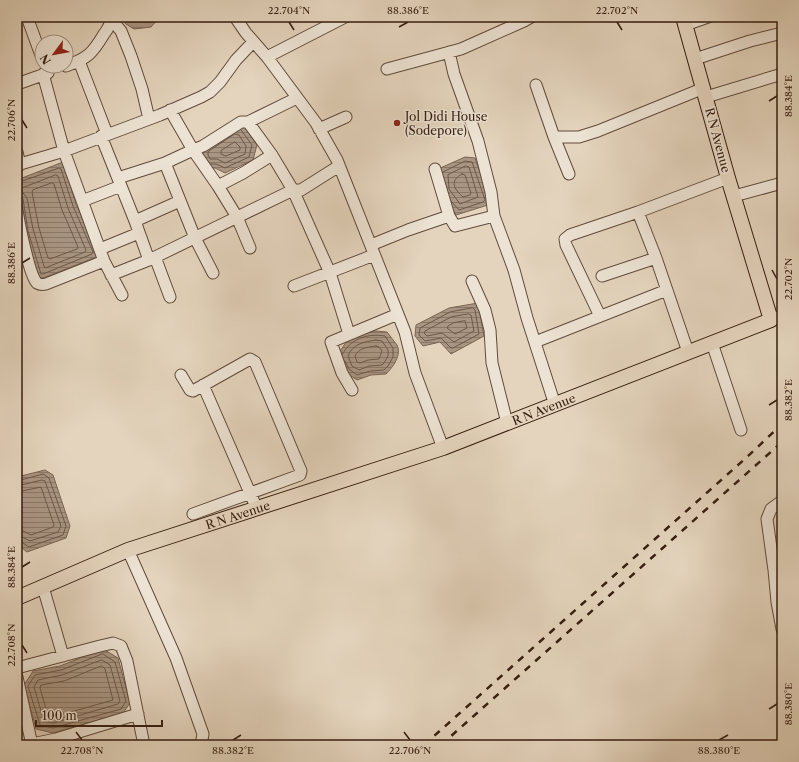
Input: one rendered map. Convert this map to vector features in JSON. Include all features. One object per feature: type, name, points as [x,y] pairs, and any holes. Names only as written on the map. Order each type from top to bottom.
[{"type":"main road","name":"R N Avenue","points":[[17,598],[128,550],[444,448],[776,318],[728,178],[684,21]]},
{"type":"street","points":[[27,17],[34,36]]},
{"type":"street","points":[[236,17],[320,129],[339,166],[405,332],[415,373],[444,448]]},
{"type":"street","points":[[267,57],[345,17]]},
{"type":"street","points":[[387,69],[461,49],[524,22],[531,17]]},
{"type":"street","points":[[684,21],[708,17]]},
{"type":"street","points":[[74,63],[94,50],[110,25],[111,18]]},
{"type":"street","points":[[111,18],[121,31],[131,56],[142,89],[149,119]]},
{"type":"street","points":[[695,59],[750,41],[782,33]]},
{"type":"street","points":[[17,152],[18,165],[149,119],[210,92],[220,82],[236,60],[254,42]]},
{"type":"street","points":[[449,52],[454,74],[478,141],[491,192],[494,216],[514,270],[555,404]]},
{"type":"street","points":[[78,61],[119,182],[139,233],[170,297]]},
{"type":"street","points":[[17,84],[39,74]]},
{"type":"street","points":[[46,74],[64,150],[104,261],[122,295]]},
{"type":"street","points":[[554,137],[579,137],[705,93],[782,74]]},
{"type":"street","points":[[536,85],[554,137],[569,174]]},
{"type":"street","points":[[82,201],[119,182],[203,146],[241,122],[248,122],[297,98]]},
{"type":"street","points":[[170,110],[193,150],[237,217],[250,248]]},
{"type":"street","points":[[320,129],[346,117]]},
{"type":"street","points":[[248,122],[272,155],[293,190],[330,273],[349,334]]},
{"type":"street","points":[[218,186],[272,155]]},
{"type":"street","points":[[165,163],[195,238],[213,273]]},
{"type":"street","points":[[111,276],[152,259],[293,190],[301,190],[339,166]]},
{"type":"street","points":[[435,169],[449,216],[455,226],[494,216]]},
{"type":"street","points":[[600,316],[566,245],[565,239],[728,178]]},
{"type":"street","points":[[734,196],[782,183]]},
{"type":"street","points":[[135,221],[180,201]]},
{"type":"street","points":[[17,210],[18,223],[33,274],[35,280],[41,285],[104,261]]},
{"type":"street","points":[[638,212],[656,258],[688,352]]},
{"type":"street","points":[[294,286],[330,273],[408,230],[449,216]]},
{"type":"street","points":[[100,249],[139,233]]},
{"type":"street","points":[[602,276],[656,258]]},
{"type":"street","points":[[472,281],[485,310],[490,330],[492,363],[507,423]]},
{"type":"street","points":[[535,342],[667,290]]},
{"type":"street","points":[[352,390],[342,373],[331,342],[398,314]]},
{"type":"street","points":[[712,343],[741,430]]},
{"type":"street","points":[[181,375],[190,390],[193,391],[250,359],[255,362],[301,471],[300,475],[193,514]]},
{"type":"street","points":[[203,385],[257,508]]},
{"type":"street","points":[[782,501],[771,509],[767,519],[778,568],[776,602],[782,624]]},
{"type":"street","points":[[128,550],[176,658],[203,734],[202,745]]},
{"type":"street","points":[[43,587],[63,656]]},
{"type":"street","points":[[17,668],[107,645],[114,644],[121,646],[127,660],[144,745]]},
{"type":"street","points":[[17,677],[32,745],[138,714]]},
{"type":"water","points":[[121,17],[160,17],[151,27],[134,29],[126,24]]},
{"type":"water","points":[[243,125],[257,145],[253,160],[225,173],[215,168],[206,169],[195,151]]},
{"type":"water","points":[[465,157],[475,158],[491,204],[456,215],[440,192],[438,169]]},
{"type":"water","points":[[63,162],[76,204],[99,256],[38,280],[21,218],[17,180]]},
{"type":"water","points":[[478,303],[484,336],[451,354],[440,342],[423,346],[415,336],[416,325],[449,308]]},
{"type":"water","points":[[376,331],[387,332],[397,345],[398,357],[386,374],[371,375],[357,380],[345,372],[338,356],[341,349],[352,337],[362,333]]},
{"type":"water","points":[[45,470],[53,475],[70,526],[66,538],[27,552],[17,544],[17,477]]},
{"type":"water","points":[[103,649],[118,658],[130,703],[123,713],[53,733],[36,729],[24,685],[33,671],[60,666]]},
{"type":"railway","points":[[424,745],[747,457],[782,424]]},
{"type":"railway","points":[[441,745],[782,442]]},
{"type":"place","name":"Jol Didi House (Sodepore)","points":[[397,123]]}]
